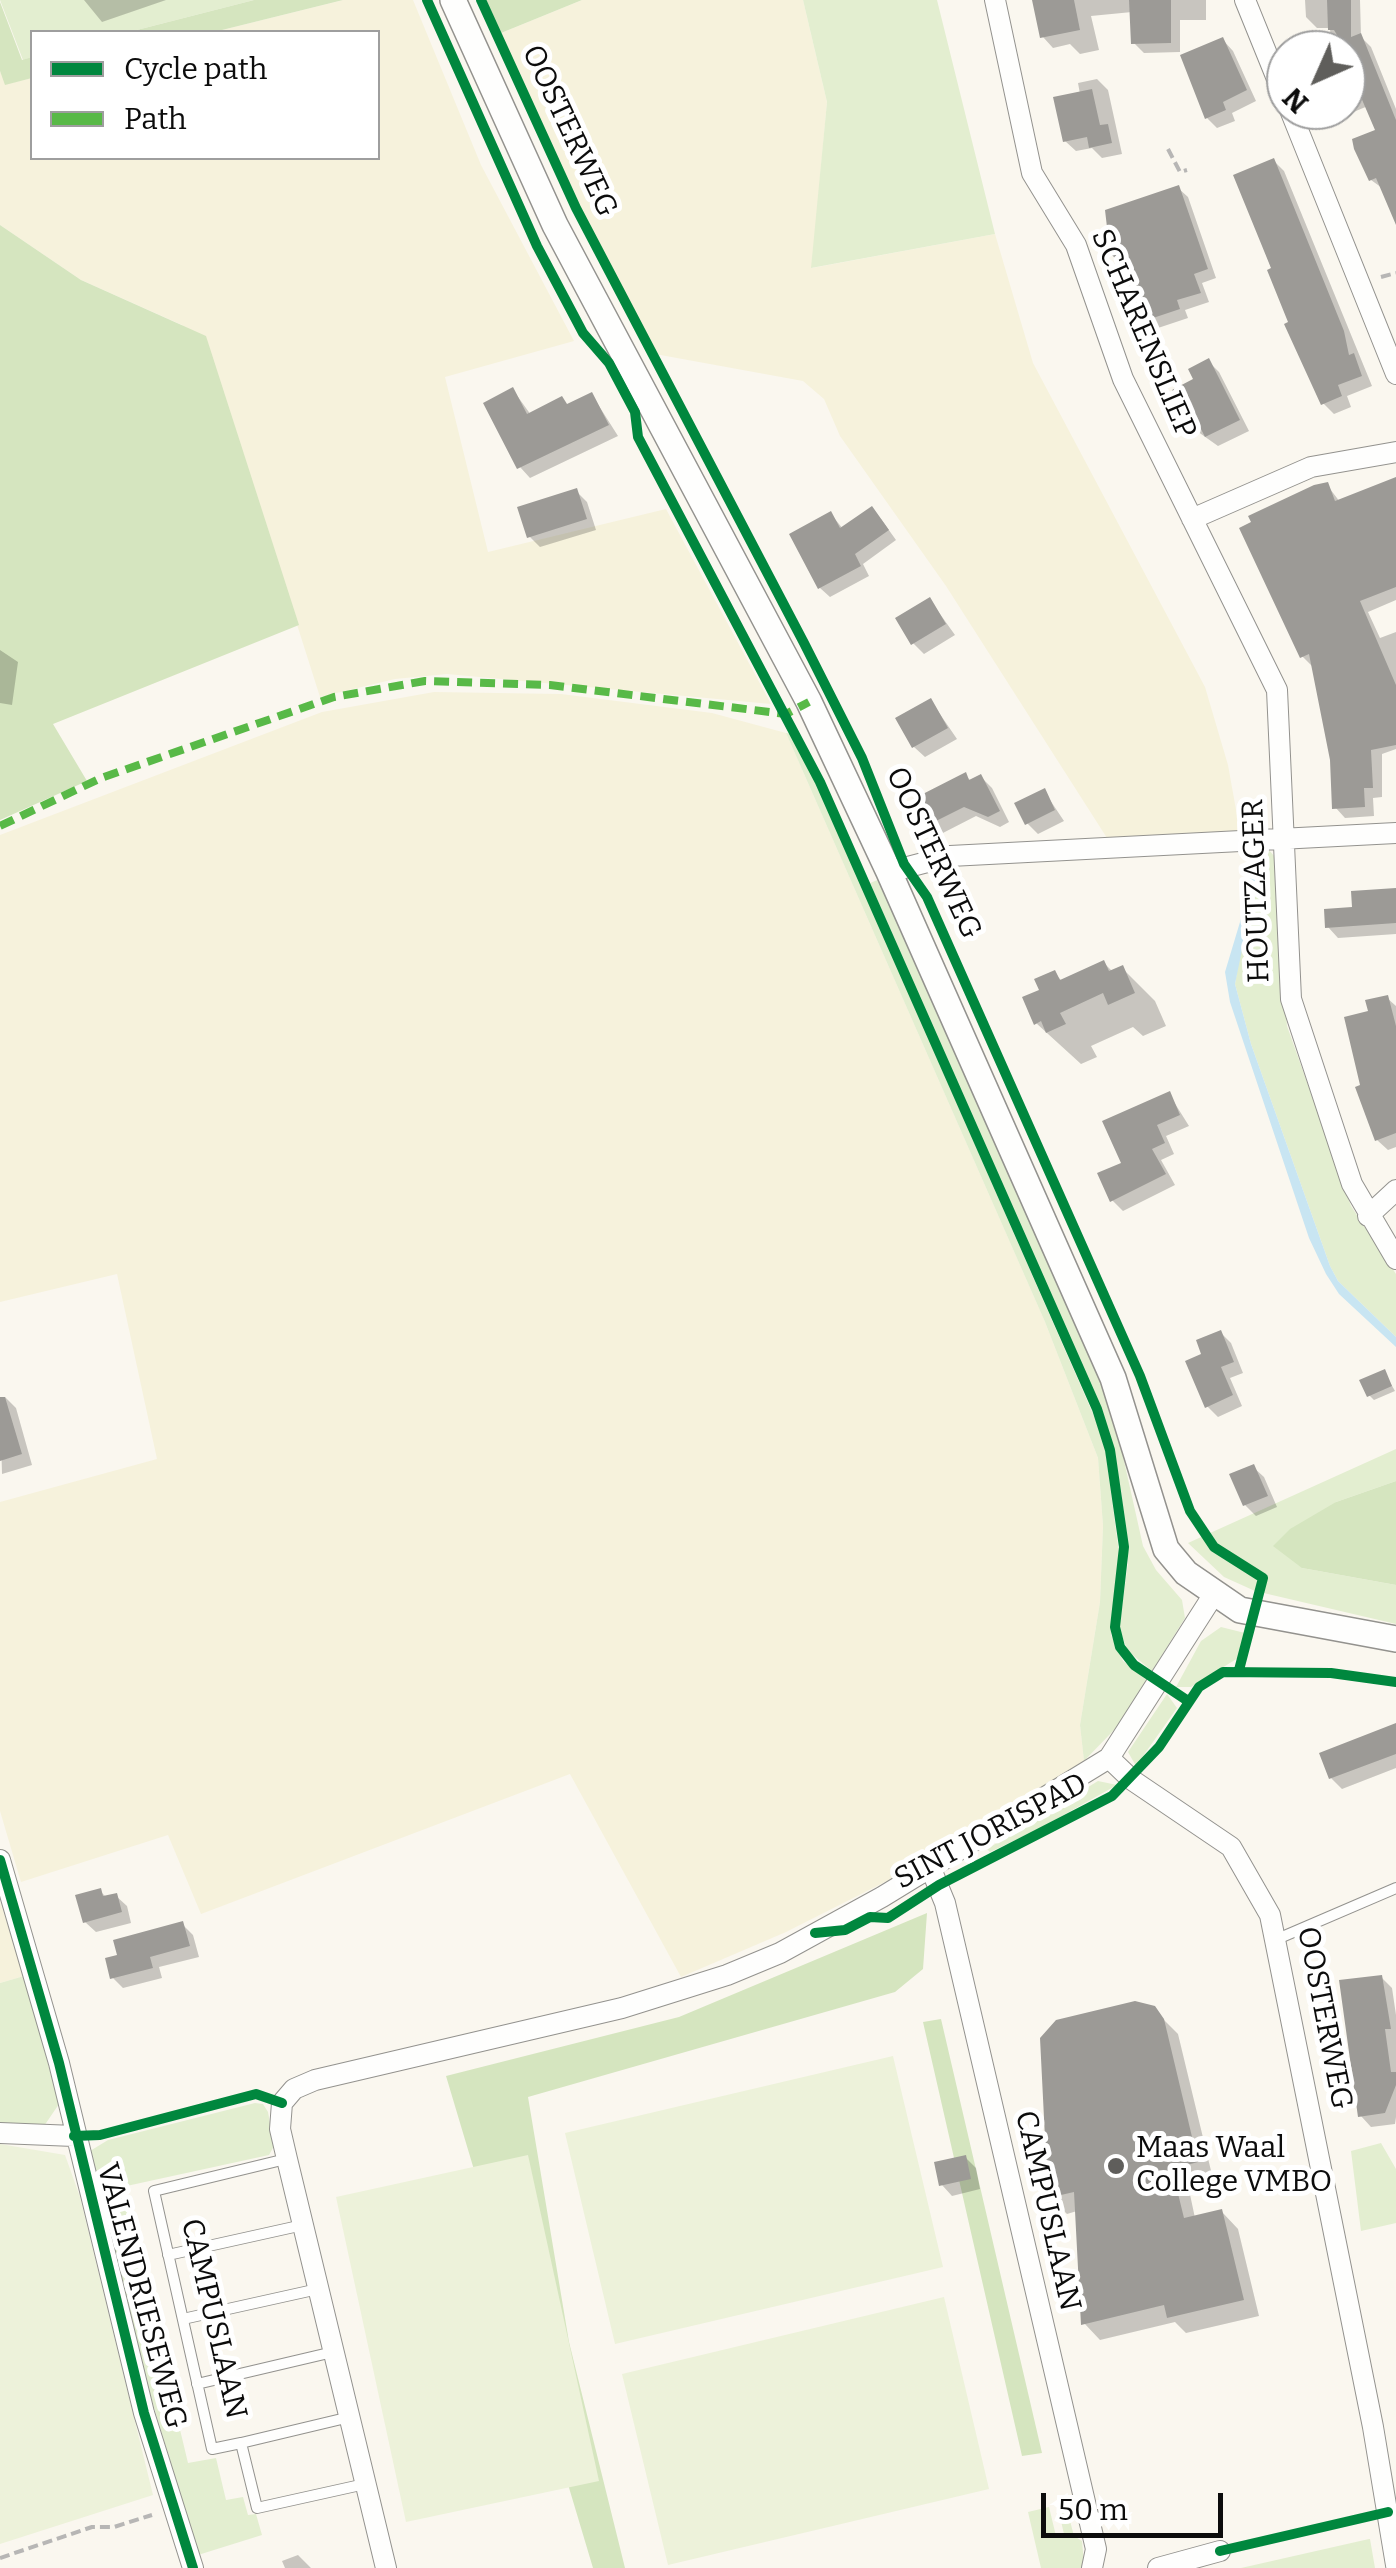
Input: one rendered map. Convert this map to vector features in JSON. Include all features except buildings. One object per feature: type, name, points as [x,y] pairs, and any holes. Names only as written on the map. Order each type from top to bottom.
[{"type":"street","name":"OOSTERWEG","points":[[453,0],[556,224],[808,702],[888,872],[1113,1378],[1160,1536],[1186,1573],[1240,1610],[1396,1639]]},
{"type":"street","name":"SCHARENSLIEP","points":[[995,0],[1032,173],[1076,245],[1123,379],[1192,519]]},
{"type":"street","points":[[1245,0],[1266,52]]},
{"type":"street","points":[[1298,130],[1396,374]]},
{"type":"street","points":[[1192,519],[1311,467],[1396,452]]},
{"type":"street","name":"HOUTZAGER","points":[[1192,519],[1277,690],[1291,999],[1352,1184],[1396,1259]]},
{"type":"street","points":[[888,872],[950,856],[1396,833]]},
{"type":"street","points":[[1368,1216],[1396,1190]]},
{"type":"street","points":[[1110,1758],[1214,1594]]},
{"type":"street","name":"OOSTERWEG","points":[[1110,1758],[1132,1780],[1230,1847],[1270,1915],[1373,2427],[1396,2565]]},
{"type":"street","name":"SINT JORISPAD","points":[[287,2159],[280,2128],[282,2103],[294,2089],[316,2080],[622,2008],[727,1975],[780,1953],[931,1869],[1110,1758]]},
{"type":"street","name":"VALENDRIESEWEG","points":[[0,1860],[47,2018],[172,2509],[193,2568]]},
{"type":"street","name":"CAMPUSLAAN","points":[[931,1869],[945,1903],[1096,2549],[1092,2568]]},
{"type":"street","points":[[0,2132],[74,2136]]},
{"type":"street","points":[[287,2159],[386,2568]]},
{"type":"street","points":[[1373,2427],[1396,2420]]},
{"type":"street","points":[[1158,2568],[1220,2552]]},
{"type":"lane","points":[[1275,1940],[1396,1888]]},
{"type":"lane","name":"CAMPUSLAAN","points":[[287,2159],[154,2191],[212,2449],[240,2443],[257,2508],[366,2484]]},
{"type":"lane","points":[[168,2255],[303,2225]]},
{"type":"lane","points":[[183,2320],[318,2289]]},
{"type":"lane","points":[[197,2384],[334,2352]]},
{"type":"lane","points":[[240,2443],[350,2417]]},
{"type":"path","points":[[1168,149],[1180,172],[1187,170]]},
{"type":"path","points":[[0,2558],[92,2527],[114,2527],[172,2509]]},
{"type":"shaded area","points":[[343,0],[413,0],[481,165],[574,341],[445,377],[488,552],[666,509],[771,704],[447,674],[395,679],[320,697],[246,464],[182,325],[81,280],[0,225],[0,71],[6,84],[30,78],[30,160],[380,160],[380,30],[222,30]]},
{"type":"shaded area","points":[[582,0],[803,0],[827,102],[812,268],[995,234],[1033,363],[1205,687],[1228,765],[1240,832],[1107,838],[946,586],[840,436],[824,399],[803,381],[655,354],[572,192],[501,33]]},
{"type":"shaded area","points":[[434,692],[561,694],[712,713],[786,733],[1045,1322],[1098,1458],[1103,1526],[1100,1602],[1080,1725],[1084,1761],[956,1846],[786,1932],[681,1977],[570,1774],[201,1914],[168,1835],[21,1882],[0,1811],[0,1502],[157,1459],[117,1274],[0,1302],[0,835],[322,712]]},
{"type":"shaded area","points":[[0,1901],[24,1976],[0,1983]]},
{"type":"green space","points":[[0,0],[254,0],[137,30],[30,30],[30,58],[23,60]]},
{"type":"green space","points":[[254,0],[343,0],[222,30],[137,30]]},
{"type":"green space","points":[[486,0],[582,0],[501,33]]},
{"type":"green space","points":[[803,0],[937,0],[995,234],[811,268],[827,102]]},
{"type":"green space","points":[[0,2],[22,60],[30,58],[30,79],[5,85],[0,71]]},
{"type":"green space","points":[[0,225],[81,280],[206,336],[299,625],[53,724],[87,781],[0,820]]},
{"type":"green space","points":[[786,733],[793,734],[842,841],[1104,1439],[1119,1553],[1111,1635],[1123,1661],[1147,1680],[1115,1729],[1084,1761],[1080,1725],[1100,1602],[1103,1526],[1098,1458],[1045,1322]]},
{"type":"green space","points":[[1252,846],[1268,849],[1275,857],[1287,1026],[1351,1206],[1396,1274],[1396,1337],[1338,1281],[1330,1266],[1251,1044],[1235,984],[1255,865]]},
{"type":"green space","points":[[880,879],[1098,1370],[1118,1434],[1143,1546],[1156,1570],[1182,1600],[1185,1618],[1152,1671],[1128,1651],[1119,1629],[1128,1563],[1121,1490],[1107,1428],[870,883]]},
{"type":"green space","points":[[1396,1449],[1396,1481],[1336,1502],[1302,1568],[1396,1585],[1396,1624],[1255,1591],[1224,1577],[1188,1543]]},
{"type":"green space","points":[[1396,1481],[1396,1585],[1302,1568],[1273,1546],[1290,1529],[1336,1502]]},
{"type":"green space","points":[[1221,1627],[1245,1633],[1238,1658],[1191,1687],[1176,1687],[1201,1641]]},
{"type":"green space","points":[[1167,1694],[1177,1708],[1136,1766],[1128,1752]]},
{"type":"green space","points":[[1098,1781],[1117,1785],[1035,1831],[990,1852],[987,1849]]},
{"type":"green space","points":[[927,1913],[923,1969],[895,1992],[528,2097],[569,2342],[625,2568],[593,2568],[446,2076],[679,2017]]},
{"type":"green space","points":[[24,1976],[59,2104],[42,2129],[0,2126],[0,1983]]},
{"type":"green space","points":[[941,2019],[1042,2453],[1022,2456],[923,2022]]},
{"type":"green space","points":[[893,2056],[943,2267],[615,2344],[565,2133]]},
{"type":"green space","points":[[263,2104],[268,2112],[274,2146],[269,2155],[122,2187],[188,2463],[216,2458],[226,2500],[243,2497],[248,2515],[256,2514],[262,2535],[198,2555],[139,2357],[90,2151],[108,2140]]},
{"type":"green space","points":[[1381,2143],[1396,2169],[1396,2223],[1361,2231],[1351,2151]]},
{"type":"green space","points":[[0,2144],[65,2155],[80,2197],[153,2495],[0,2544]]},
{"type":"green space","points":[[528,2155],[599,2481],[406,2522],[336,2197]]},
{"type":"green space","points":[[944,2297],[989,2489],[668,2565],[622,2374]]},
{"type":"green space","points":[[1065,2502],[1074,2536],[1082,2541],[1084,2563],[1081,2568],[1041,2568],[1028,2512],[1049,2507],[1056,2536],[1064,2534],[1057,2504]]},
{"type":"green space","points":[[1369,2539],[1375,2568],[1241,2568]]},
{"type":"water","points":[[1256,862],[1257,877],[1235,984],[1251,1044],[1330,1266],[1338,1281],[1396,1337],[1396,1347],[1339,1294],[1326,1274],[1309,1238],[1230,1002],[1225,972],[1246,902],[1249,867]]},
{"type":"marked path","points":[[0,826],[101,778],[334,697],[425,681],[550,685],[786,714],[809,702]]},
{"type":"cycle path","points":[[427,0],[537,246],[583,333],[609,363],[635,412],[638,437],[820,782],[1097,1409],[1110,1450],[1124,1547],[1115,1627],[1120,1647],[1134,1665],[1188,1701]]},
{"type":"cycle path","points":[[481,0],[576,208],[862,758],[904,864],[927,897],[1140,1376],[1190,1511],[1214,1547],[1263,1578],[1239,1670]]},
{"type":"cycle path","points":[[815,1933],[845,1930],[870,1917],[888,1918],[939,1885],[1112,1796],[1159,1747],[1199,1687],[1223,1672],[1331,1673],[1396,1682]]},
{"type":"cycle path","points":[[0,1860],[59,2063],[144,2413],[193,2568]]},
{"type":"cycle path","points":[[74,2136],[100,2135],[256,2094],[282,2103]]},
{"type":"cycle path","points":[[1220,2551],[1388,2512]]},
{"type":"place","name":"Maas Waal College VMBO","points":[[1116,2166]]}]
